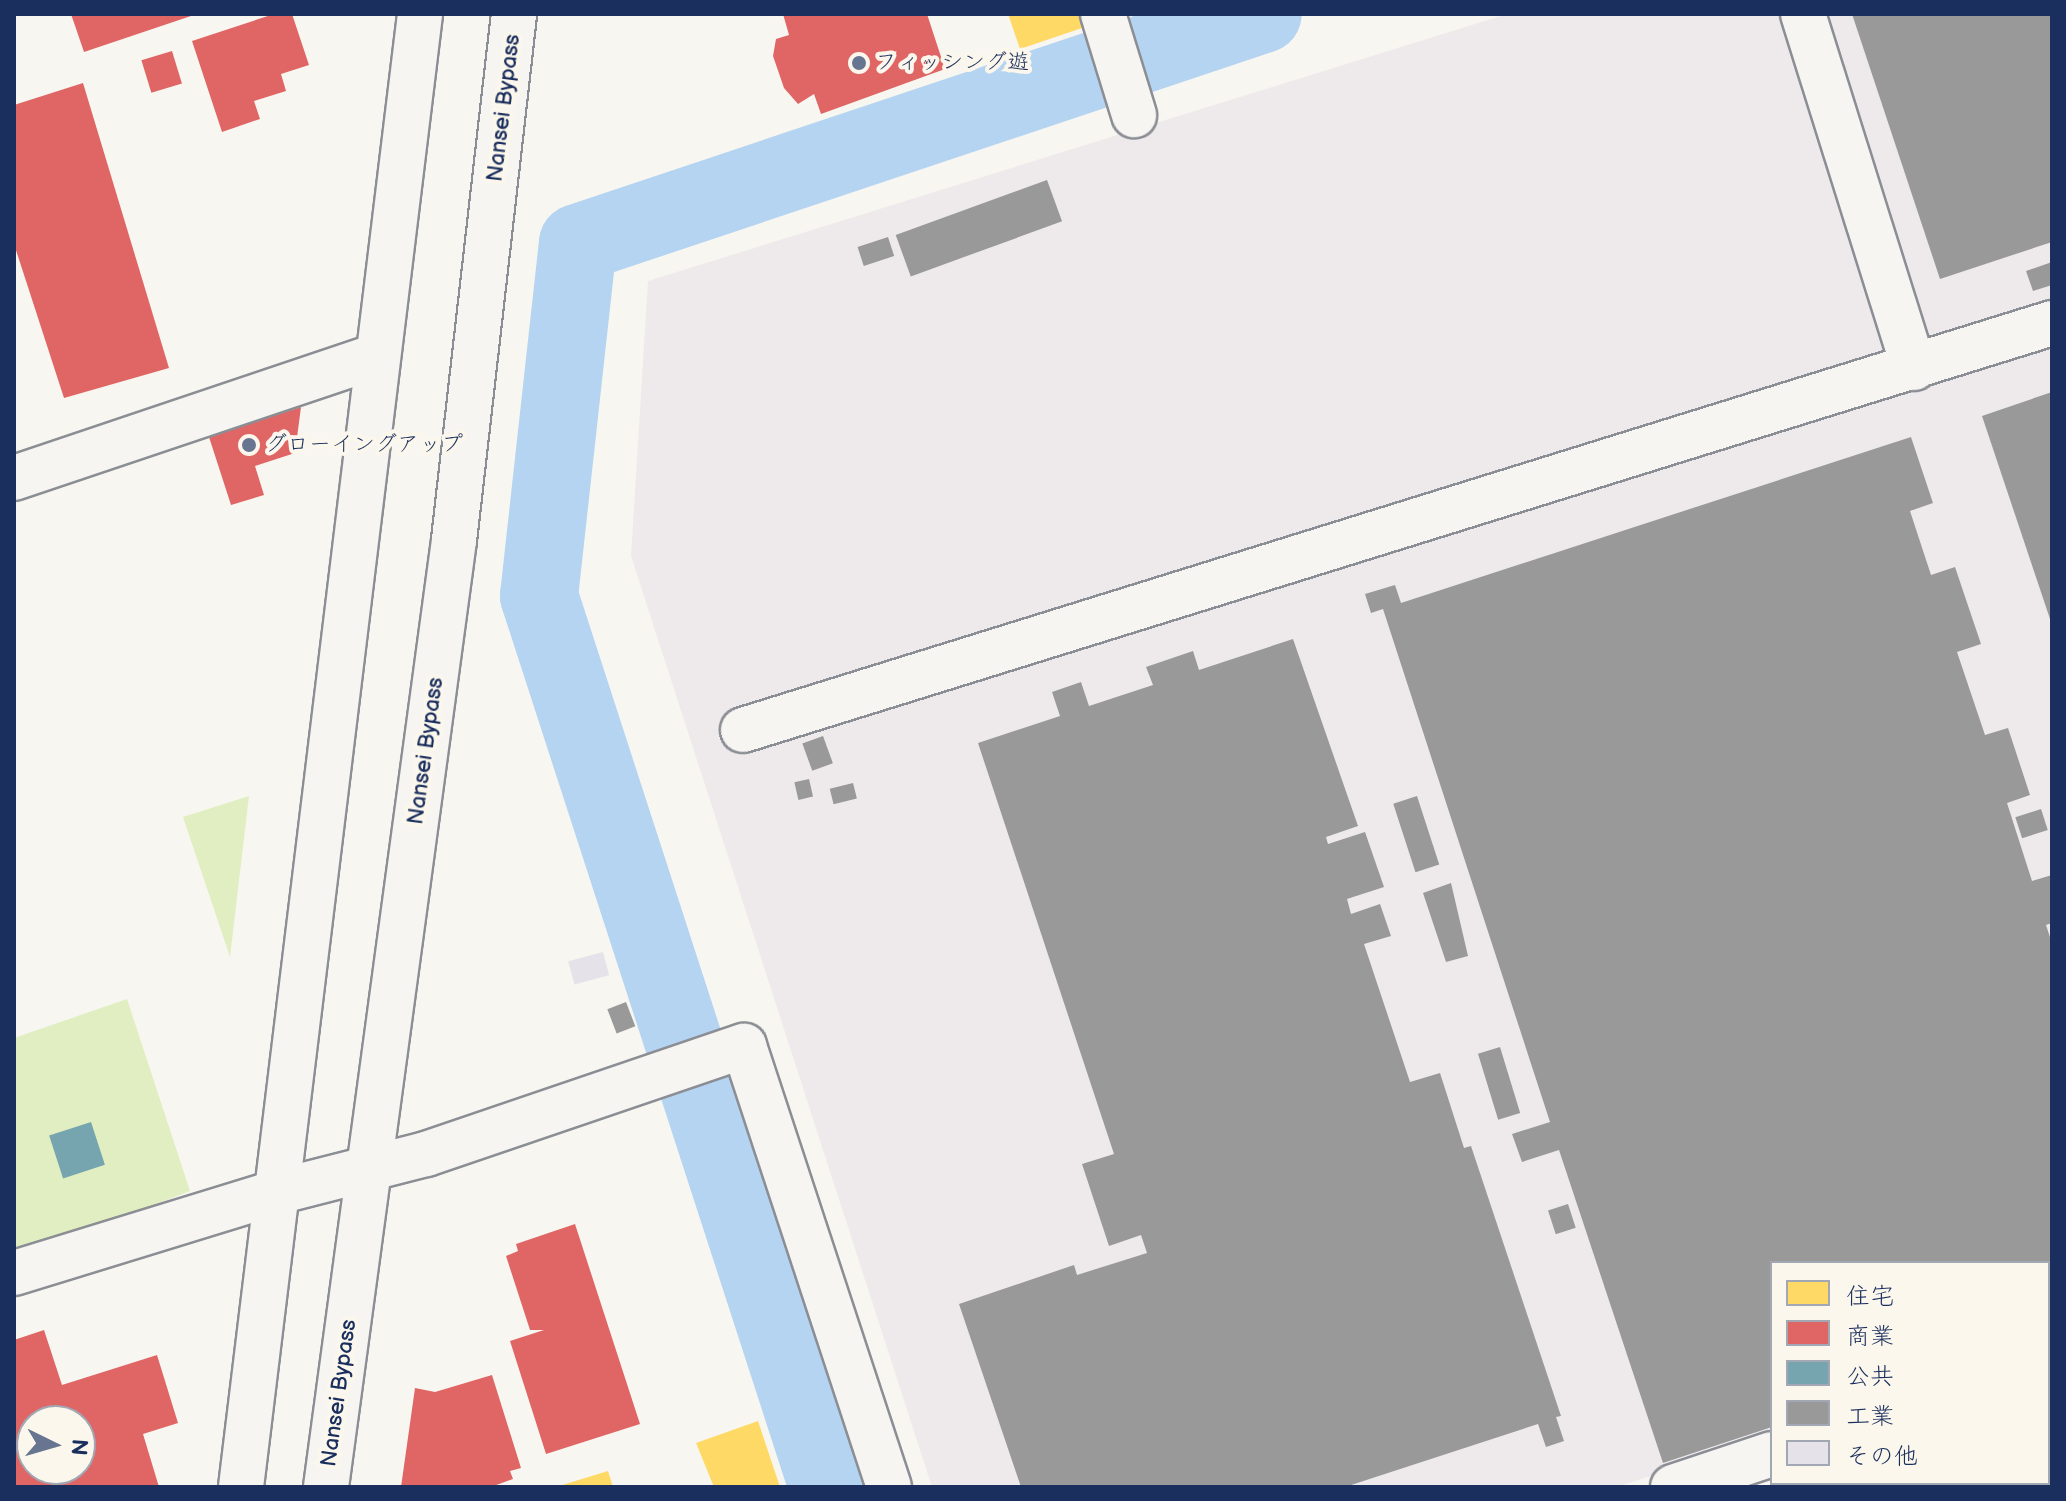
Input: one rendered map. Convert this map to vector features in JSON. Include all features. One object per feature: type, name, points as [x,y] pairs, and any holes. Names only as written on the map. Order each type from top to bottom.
[{"type":"main road","points":[[241,1487],[376,356],[420,14]]},
{"type":"main road","name":"Nansei Bypass","points":[[326,1487],[454,540],[514,14]]},
{"type":"main road","points":[[1803,14],[1914,368]]},
{"type":"main road","points":[[1107,26],[1134,115]]},
{"type":"main road","points":[[743,730],[2052,323]]},
{"type":"main road","points":[[14,478],[376,356]]},
{"type":"main road","points":[[14,1273],[277,1192],[370,1169],[744,1046],[889,1487]]},
{"type":"main road","points":[[1673,1487],[1770,1455]]},
{"type":"shaded area","points":[[1507,14],[2052,14],[2052,1346],[2050,1261],[1770,1261],[1770,1438],[1617,1487],[932,1487],[631,556],[648,281]]},
{"type":"green space","points":[[249,796],[230,957],[183,817]]},
{"type":"green space","points":[[127,999],[190,1191],[14,1258],[14,1038]]},
{"type":"building: 住宅","points":[[1008,14],[1081,14],[1085,27],[1020,49]]},
{"type":"building: 住宅","points":[[758,1421],[780,1487],[714,1487],[696,1443]]},
{"type":"building: 住宅","points":[[608,1471],[613,1487],[559,1487],[559,1486]]},
{"type":"building: 商業","points":[[71,14],[194,14],[194,15],[84,52]]},
{"type":"building: 商業","points":[[274,14],[292,14],[309,65],[281,74],[286,91],[254,101],[260,119],[222,132],[192,41]]},
{"type":"building: 商業","name":"フィッシング遊","points":[[783,14],[927,14],[945,69],[821,114],[814,94],[798,104],[784,88],[773,56],[776,39],[789,35]]},
{"type":"building: 商業","points":[[172,51],[182,84],[151,93],[141,60]]},
{"type":"building: 商業","points":[[83,83],[169,368],[64,398],[14,244],[14,105]]},
{"type":"building: 商業","points":[[301,407],[295,453],[255,466],[264,495],[231,505],[209,437]]},
{"type":"building: 商業","points":[[575,1224],[640,1424],[546,1454],[510,1341],[544,1330],[530,1330],[506,1256],[518,1251],[516,1244]]},
{"type":"building: 商業","points":[[44,1330],[62,1385],[157,1355],[178,1423],[143,1434],[159,1487],[14,1487],[14,1340]]},
{"type":"building: 商業","points":[[492,1375],[521,1468],[510,1471],[513,1479],[491,1487],[401,1487],[415,1388],[435,1392]]},
{"type":"building: 公共","points":[[91,1122],[105,1165],[63,1178],[49,1136]]},
{"type":"building: 工業","points":[[1852,14],[2052,14],[2052,242],[1940,279]]},
{"type":"building: 工業","points":[[1047,180],[1062,221],[911,276],[896,235]]},
{"type":"building: 工業","points":[[888,237],[894,256],[864,266],[858,247]]},
{"type":"building: 工業","points":[[2052,262],[2052,285],[2033,291],[2026,271]]},
{"type":"building: 工業","points":[[2052,392],[2052,622],[2051,622],[1982,416]]},
{"type":"building: 工業","points":[[1911,437],[1933,503],[1910,511],[1931,575],[1955,567],[1981,644],[1957,652],[1985,735],[2008,728],[2030,795],[2007,803],[2032,881],[2052,875],[2052,923],[2046,925],[2052,943],[2052,1336],[2050,1261],[1770,1261],[1770,1428],[1663,1463],[1559,1150],[1522,1162],[1512,1134],[1550,1122],[1383,609],[1371,613],[1365,594],[1395,585],[1401,603]]},
{"type":"building: 工業","points":[[1293,639],[1358,826],[1326,837],[1328,844],[1365,832],[1384,887],[1347,899],[1351,914],[1380,904],[1391,936],[1364,944],[1410,1082],[1440,1073],[1464,1148],[1471,1146],[1561,1416],[1556,1417],[1564,1441],[1546,1447],[1538,1424],[1345,1487],[1021,1487],[959,1304],[1074,1265],[1077,1275],[1147,1253],[1141,1235],[1109,1246],[1082,1164],[1114,1154],[978,743],[1060,716],[1052,692],[1081,682],[1089,706],[1153,685],[1146,667],[1193,651],[1199,670]]},
{"type":"building: 工業","points":[[823,736],[833,763],[812,771],[802,744]]},
{"type":"building: 工業","points":[[809,779],[813,797],[798,800],[794,782]]},
{"type":"building: 工業","points":[[853,783],[857,799],[834,804],[830,789]]},
{"type":"building: 工業","points":[[1417,796],[1439,864],[1415,872],[1393,804]]},
{"type":"building: 工業","points":[[2041,809],[2048,830],[2022,838],[2015,817]]},
{"type":"building: 工業","points":[[1451,883],[1468,956],[1446,962],[1423,893]]},
{"type":"building: 工業","points":[[626,1002],[635,1026],[617,1033],[607,1009]]},
{"type":"building: 工業","points":[[1500,1047],[1520,1113],[1498,1120],[1478,1054]]},
{"type":"building: 工業","points":[[1568,1204],[1576,1228],[1556,1234],[1548,1210]]},
{"type":"building: その他","points":[[603,952],[609,975],[574,984],[568,961]]},
{"type":"waterway","points":[[828,1487],[539,596],[578,243],[1263,14]]},
{"type":"place","name":"フィッシング遊","points":[[859,63]]},
{"type":"place","name":"グローイングアップ","points":[[249,445]]}]
